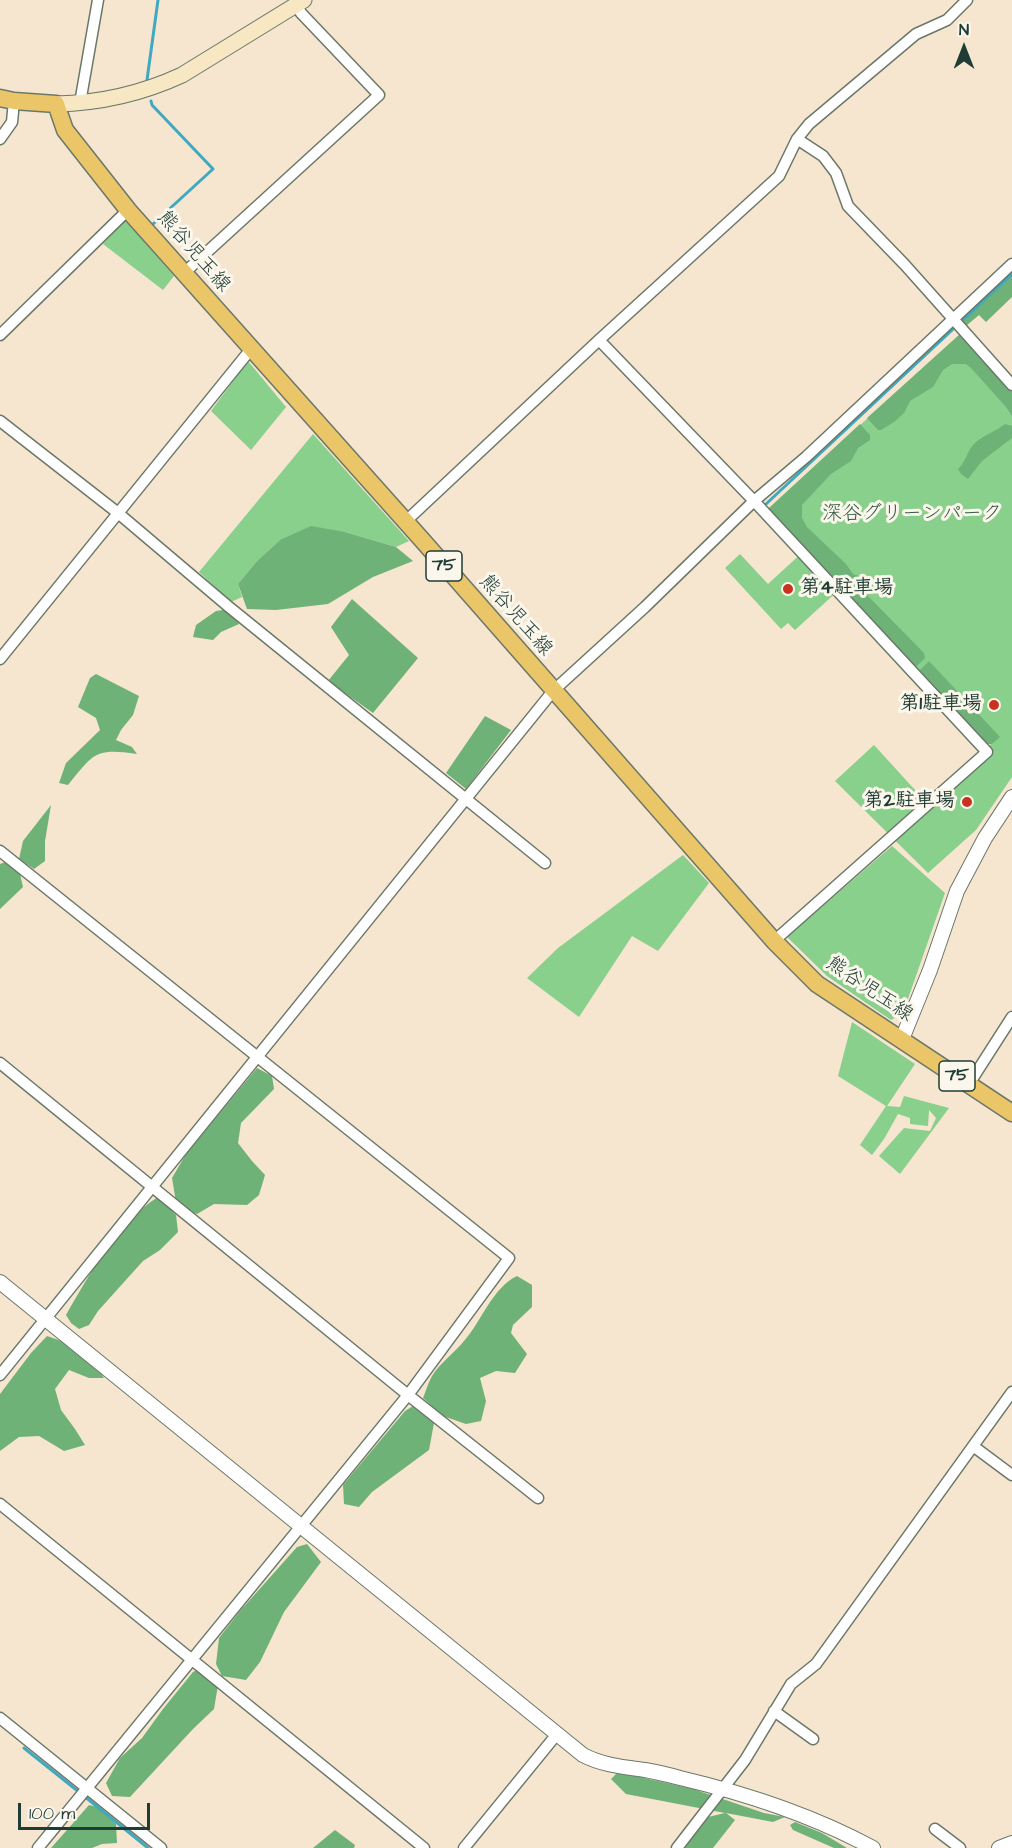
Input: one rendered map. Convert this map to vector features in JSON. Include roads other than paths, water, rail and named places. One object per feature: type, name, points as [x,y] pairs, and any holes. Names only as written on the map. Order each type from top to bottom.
[{"type":"main road","points":[[7,100],[56,105],[80,104],[136,93],[182,75],[300,2]]},
{"type":"main road","name":"熊谷児玉線","points":[[56,105],[66,130],[128,210],[774,941],[818,984],[1012,1113]]},
{"type":"street","points":[[80,104],[98,0]]},
{"type":"street","points":[[405,522],[779,176],[797,139],[809,124],[916,34],[946,20],[967,0]]},
{"type":"street","points":[[183,273],[379,95],[301,13],[300,2]]},
{"type":"street","points":[[0,139],[12,122],[7,100]]},
{"type":"street","points":[[797,139],[823,156],[836,173],[848,206],[905,265],[1012,385]]},
{"type":"street","points":[[0,335],[128,210]]},
{"type":"street","points":[[0,1375],[553,691],[645,607],[754,501],[806,457],[1012,264]]},
{"type":"street","points":[[600,340],[754,501],[987,752],[774,941]]},
{"type":"street","points":[[0,659],[250,349]]},
{"type":"street","points":[[0,421],[118,513],[229,607],[545,863]]},
{"type":"street","points":[[902,1039],[930,969],[957,891],[985,838],[1012,797]]},
{"type":"street","points":[[0,851],[509,1258],[408,1395],[38,1848]]},
{"type":"street","points":[[969,1084],[1012,1017]]},
{"type":"street","points":[[0,1063],[538,1498]]},
{"type":"street","points":[[0,1282],[572,1748],[592,1760],[647,1770],[724,1789],[790,1809],[873,1848]]},
{"type":"street","points":[[677,1848],[745,1760],[791,1684],[816,1664],[1012,1392]]},
{"type":"street","points":[[973,1446],[1012,1474]]},
{"type":"street","points":[[0,1504],[424,1848]]},
{"type":"street","points":[[774,1711],[813,1739]]},
{"type":"street","points":[[0,1718],[161,1848]]},
{"type":"street","points":[[464,1848],[557,1734]]},
{"type":"street","points":[[934,1829],[960,1848]]},
{"type":"street","points":[[999,1848],[1012,1843]]},
{"type":"waterway","points":[[147,80],[158,0]]},
{"type":"waterway","points":[[151,101],[152,105],[213,169],[153,224]]},
{"type":"waterway","points":[[766,504],[1012,274]]},
{"type":"waterway","points":[[24,1748],[79,1792]]},
{"type":"waterway","points":[[84,1796],[148,1848]]},
{"type":"place","name":"第4駐車場","points":[[788,589]]},
{"type":"place","name":"第1駐車場","points":[[994,705]]},
{"type":"place","name":"第2駐車場","points":[[967,802]]},
{"type":"park label","name":"深谷グリーンパーク","points":[[912,515]]}]
